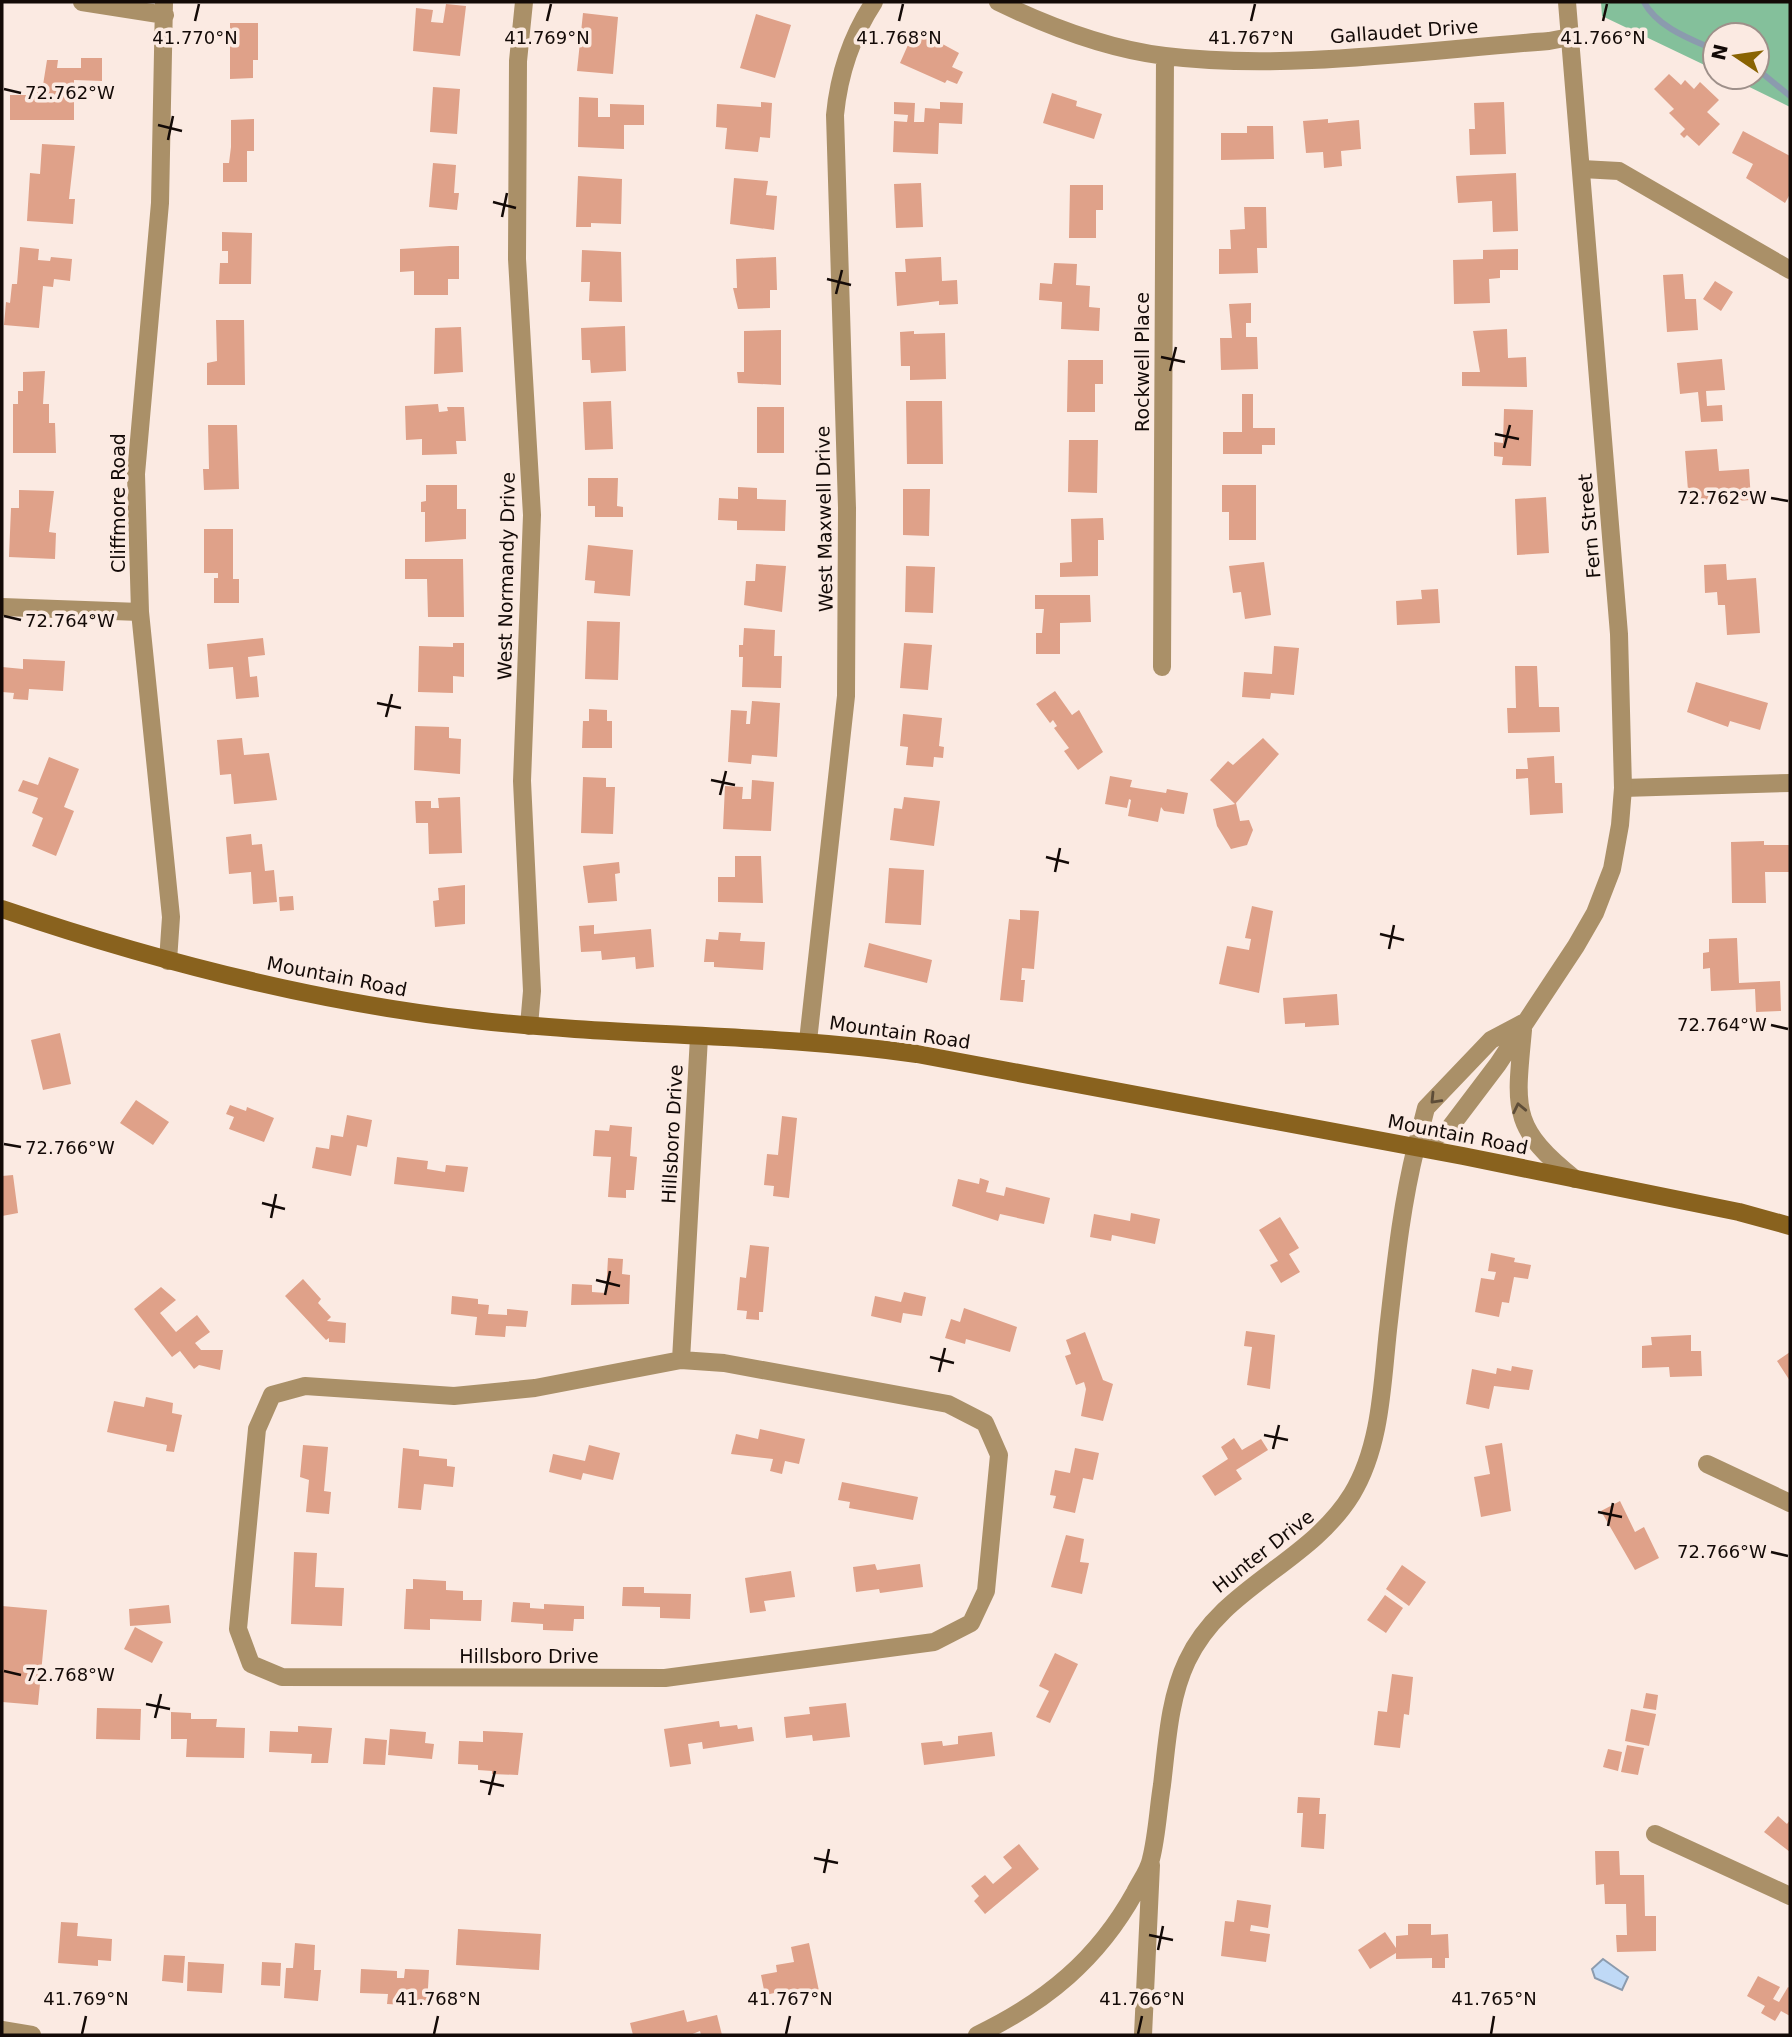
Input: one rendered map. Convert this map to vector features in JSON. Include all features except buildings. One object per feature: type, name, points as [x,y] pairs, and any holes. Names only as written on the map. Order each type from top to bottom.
[{"type":"main road","name":"Mountain Road","points":[[2,909],[167,961],[360,1003],[530,1026],[808,1041],[940,1058],[1416,1147],[1739,1212],[1790,1226]]},
{"type":"street","points":[[82,2],[165,8]]},
{"type":"street","name":"West Normandy Drive","points":[[524,2],[518,61],[517,259],[532,515],[522,781],[532,991],[530,1026]]},
{"type":"street","name":"West Maxwell Drive","points":[[808,1041],[846,696],[847,508],[835,115],[843,67],[851,43],[874,2]]},
{"type":"street","name":"Gallaudet Drive","points":[[998,2],[1079,35],[1164,56],[1225,61],[1287,60],[1549,41],[1570,37]]},
{"type":"street","name":"Fern Street","points":[[1416,1147],[1448,1130],[1499,1064],[1595,913],[1612,869],[1623,789],[1619,634],[1567,2]]},
{"type":"street","name":"Cliffmore Road","points":[[165,8],[160,203],[136,474],[140,612],[172,918],[167,961]]},
{"type":"street","name":"Rockwell Place","points":[[1162,667],[1164,56]]},
{"type":"street","points":[[1582,169],[1619,171],[1790,270]]},
{"type":"street","points":[[2,607],[140,612]]},
{"type":"street","points":[[1623,789],[1790,783]]},
{"type":"street","points":[[1523,1023],[1516,1081],[1519,1114],[1535,1142],[1575,1179]]},
{"type":"street","name":"Fern Street","points":[[1416,1147],[1426,1108],[1491,1040],[1523,1023]]},
{"type":"street","name":"Hillsboro Drive","points":[[681,1360],[699,1037]]},
{"type":"street","name":"Hunter Drive","points":[[977,2035],[1013,2018],[1079,1967],[1115,1927],[1151,1861],[1174,1700],[1191,1654],[1218,1613],[1322,1534],[1339,1513],[1361,1477],[1374,1440],[1401,1220],[1416,1147]]},
{"type":"street","name":"Hillsboro Drive","points":[[681,1360],[724,1363],[948,1404],[985,1423],[999,1455],[986,1591],[971,1623],[934,1642],[665,1678],[282,1677],[251,1664],[238,1629],[257,1429],[272,1395],[305,1386],[454,1396],[535,1388],[681,1360]]},
{"type":"street","points":[[1707,1464],[1790,1503]]},
{"type":"street","points":[[1656,1834],[1790,1896]]},
{"type":"street","points":[[1143,2035],[1151,1861]]},
{"type":"street","points":[[2,2030],[32,2035]]},
{"type":"green space","points":[[1601,2],[1790,2],[1790,107],[1757,91],[1771,91],[1771,21],[1701,21],[1701,63],[1602,16]]},
{"type":"water","points":[[1603,1959],[1628,1977],[1622,1990],[1595,1978],[1592,1969]]},
{"type":"waterway","points":[[1644,2],[1666,25],[1701,44]]},
{"type":"waterway","points":[[1771,80],[1790,96]]}]
